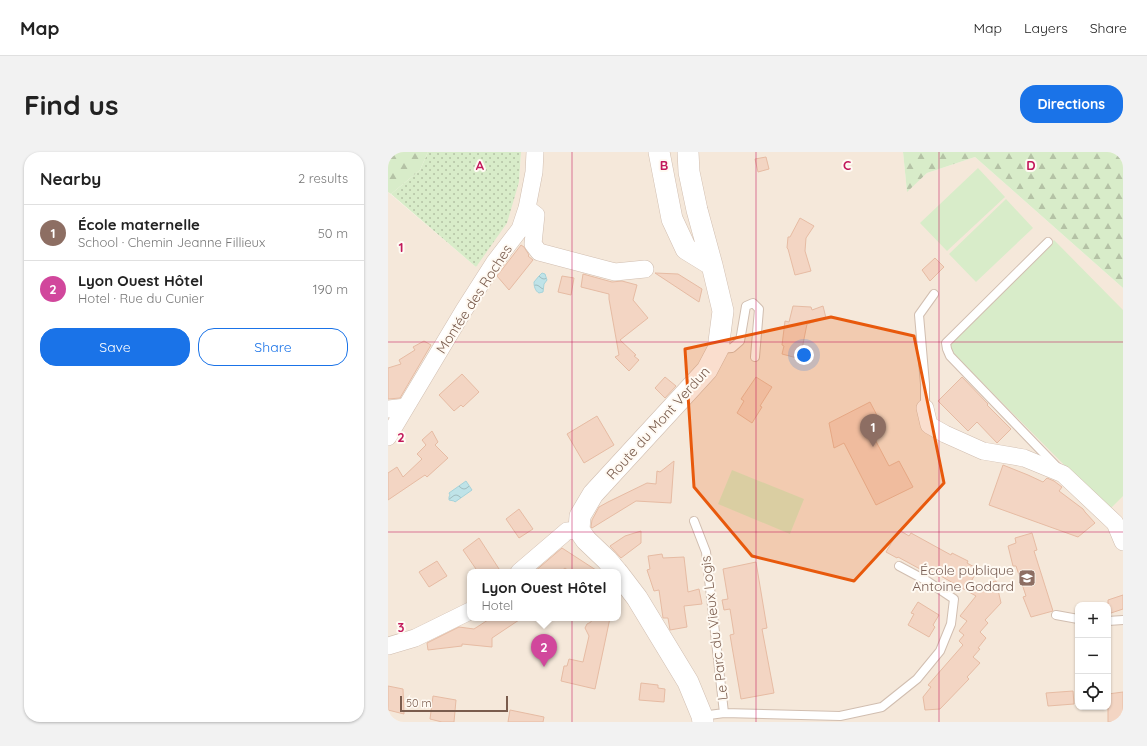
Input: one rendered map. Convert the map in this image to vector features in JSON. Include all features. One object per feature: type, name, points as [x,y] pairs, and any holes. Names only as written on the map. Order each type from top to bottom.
[{"type":"street","name":"Montée des Roches","points":[[388,437],[464,310],[494,263],[520,229],[527,208],[534,172],[535,152]]},
{"type":"street","points":[[660,152],[672,219],[686,248],[712,265]]},
{"type":"street","name":"Route du Mont Verdun","points":[[579,530],[580,516],[593,494],[708,370],[718,349],[723,311],[697,210],[689,172],[688,152]]},
{"type":"street","points":[[527,208],[536,215],[533,244],[539,252],[615,272],[645,269]]},
{"type":"street","points":[[388,409],[406,407]]},
{"type":"street","points":[[925,408],[929,425],[945,434],[983,451],[1024,458],[1063,474],[1119,521],[1123,542]]},
{"type":"street","points":[[523,569],[567,531],[579,530],[586,540],[607,560],[614,569]]},
{"type":"street","points":[[621,578],[637,598],[688,682],[702,719]]},
{"type":"street","points":[[388,646],[415,638],[467,612]]},
{"type":"lane","points":[[1048,242],[946,343],[946,349],[950,356],[1063,474]]},
{"type":"lane","points":[[925,408],[925,384],[919,315],[934,294]]},
{"type":"lane","points":[[718,349],[732,348],[740,341],[746,306],[753,303],[759,309],[755,358]]},
{"type":"lane","name":"Le Parc du Vieux Logis","points":[[694,521],[706,552],[724,713]]},
{"type":"lane","name":"Le Parc du Vieux Logis","points":[[702,719],[724,713],[840,716],[882,707],[917,679],[940,652],[951,624],[954,599],[928,581],[899,566]]},
{"type":"lane","points":[[1056,615],[1075,618]]},
{"type":"lane","points":[[1111,621],[1123,620]]},
{"type":"highlighted area","points":[[831,317],[914,336],[944,483],[854,581],[752,556],[694,487],[685,349]]},
{"type":"shaded area","points":[[521,152],[903,152],[907,191],[927,173],[975,157],[1123,288],[1123,722],[388,722],[388,192],[476,267],[519,182]]},
{"type":"green space","points":[[388,152],[428,152],[420,170],[391,194],[388,192]]},
{"type":"green space","points":[[428,152],[521,152],[519,182],[507,223],[476,267],[391,194],[420,170]]},
{"type":"green space","points":[[903,152],[1123,152],[1123,288],[975,157],[927,173],[907,192]]},
{"type":"green space","points":[[978,168],[1005,197],[947,251],[920,223]]},
{"type":"green space","points":[[1006,199],[1033,228],[976,282],[949,254]]},
{"type":"green space","points":[[1054,240],[1123,310],[1123,496],[1109,510],[946,346]]},
{"type":"green space","points":[[732,470],[804,499],[790,534],[718,504]]},
{"type":"water","points":[[542,273],[545,274],[547,280],[544,284],[543,292],[539,293],[535,288],[534,282]]},
{"type":"water","points":[[466,481],[472,490],[455,502],[449,500],[449,493]]},
{"type":"building","points":[[766,157],[769,169],[758,172],[755,159]]},
{"type":"building","points":[[800,218],[814,226],[806,238],[805,251],[811,271],[795,275],[787,248],[788,237],[790,237]]},
{"type":"building","points":[[521,245],[524,247],[529,255],[528,256],[533,260],[509,290],[497,276]]},
{"type":"building","points":[[935,258],[944,267],[930,281],[922,270]]},
{"type":"building","points":[[655,273],[678,274],[702,289],[699,302]]},
{"type":"building","points":[[583,274],[612,282],[622,281],[637,285],[633,300],[648,318],[620,340],[636,355],[634,356],[639,360],[629,371],[615,357],[619,355],[609,294],[581,287]]},
{"type":"building","points":[[562,276],[574,278],[571,295],[558,292]]},
{"type":"building","points":[[793,306],[811,307],[812,310],[823,306],[826,318],[807,324],[802,349],[799,349],[797,358],[782,354],[784,346],[782,345],[785,321],[789,322]]},
{"type":"building","points":[[424,341],[431,345],[400,398],[388,399],[388,368],[401,364],[399,360],[415,350],[413,347]]},
{"type":"building","points":[[462,374],[479,392],[463,407],[461,405],[454,411],[439,395]]},
{"type":"building","points":[[665,377],[676,386],[665,398],[655,388]]},
{"type":"building","points":[[756,377],[772,387],[760,406],[762,407],[752,423],[737,413],[744,401],[741,399]]},
{"type":"building","points":[[962,377],[1011,429],[997,443],[977,422],[968,431],[938,401]]},
{"type":"building","points":[[870,402],[882,425],[870,430],[889,466],[899,461],[913,487],[876,505],[844,443],[834,448],[829,423]]},
{"type":"building","points":[[597,416],[614,445],[584,463],[567,434]]},
{"type":"building","points":[[432,431],[438,442],[435,445],[448,458],[427,477],[425,475],[388,500],[388,473],[397,467],[403,477],[422,459],[417,454],[426,445],[422,440]]},
{"type":"building","points":[[674,461],[671,503],[636,501],[592,528],[591,527],[592,520],[599,507],[647,483],[656,484],[657,471],[660,472]]},
{"type":"building","points":[[1003,465],[1043,482],[1047,478],[1054,481],[1062,487],[1059,491],[1083,509],[1095,523],[1078,537],[989,505]]},
{"type":"building","points":[[519,509],[533,529],[519,538],[506,519]]},
{"type":"building","points":[[899,530],[909,536],[911,533],[951,555],[952,553],[968,561],[967,563],[978,569],[968,587],[996,581],[1001,603],[985,620],[988,623],[980,632],[986,638],[978,648],[980,649],[973,657],[980,663],[967,677],[969,679],[940,709],[925,710],[923,697],[931,687],[928,685],[963,645],[959,641],[964,635],[959,631],[967,621],[960,616],[976,596],[939,575],[939,577],[921,567],[920,569],[886,552]]},
{"type":"building","points":[[641,531],[641,543],[621,558],[610,546],[625,536]]},
{"type":"building","points":[[1032,533],[1037,550],[1034,551],[1053,611],[1031,617],[1023,597],[1026,596],[1016,566],[1013,566],[1008,546],[1016,543],[1015,538]]},
{"type":"building","points":[[479,538],[499,569],[476,569],[463,550]]},
{"type":"building","points":[[562,548],[594,569],[565,568],[538,569]]},
{"type":"building","points":[[662,554],[663,558],[684,557],[688,592],[699,589],[702,604],[684,606],[687,627],[670,630],[668,618],[663,618],[659,590],[654,591],[647,570],[650,569],[648,556]]},
{"type":"building","points":[[437,561],[447,576],[429,587],[419,572]]},
{"type":"building","points":[[756,562],[767,628],[762,629],[774,693],[741,699],[730,635],[734,634],[730,609],[724,610],[722,600],[728,599],[723,569]]},
{"type":"building","points":[[1123,595],[1123,609],[1111,613],[1111,602],[1108,602],[1108,600]]},
{"type":"building","points":[[918,602],[939,615],[933,625],[935,627],[929,637],[908,625],[914,614],[911,613]]},
{"type":"building","points":[[486,621],[518,621],[492,638],[492,647],[462,644],[462,646],[428,650],[427,643],[459,627],[474,629]]},
{"type":"building","points":[[609,621],[595,689],[561,681],[564,666],[567,666],[569,659],[583,662],[589,636],[585,628],[587,624],[591,622]]},
{"type":"building","points":[[641,683],[658,685],[658,688],[665,689],[664,702],[639,700]]},
{"type":"building","points":[[388,686],[403,689],[404,714],[388,710]]},
{"type":"building","points":[[1073,691],[1074,704],[1048,706],[1046,693]]},
{"type":"building","points":[[1123,692],[1123,722],[1108,722],[1108,710],[1111,710],[1111,694]]},
{"type":"building","points":[[433,696],[456,700],[454,722],[442,722],[430,719]]},
{"type":"building","points":[[510,710],[544,717],[543,722],[508,722]]},
{"type":"place","name":"École maternelle","points":[[873,447]]},
{"type":"place","name":"École publique Antoine Godard","points":[[1027,578]]},
{"type":"place","name":"Lyon Ouest Hôtel","points":[[544,667]]}]
